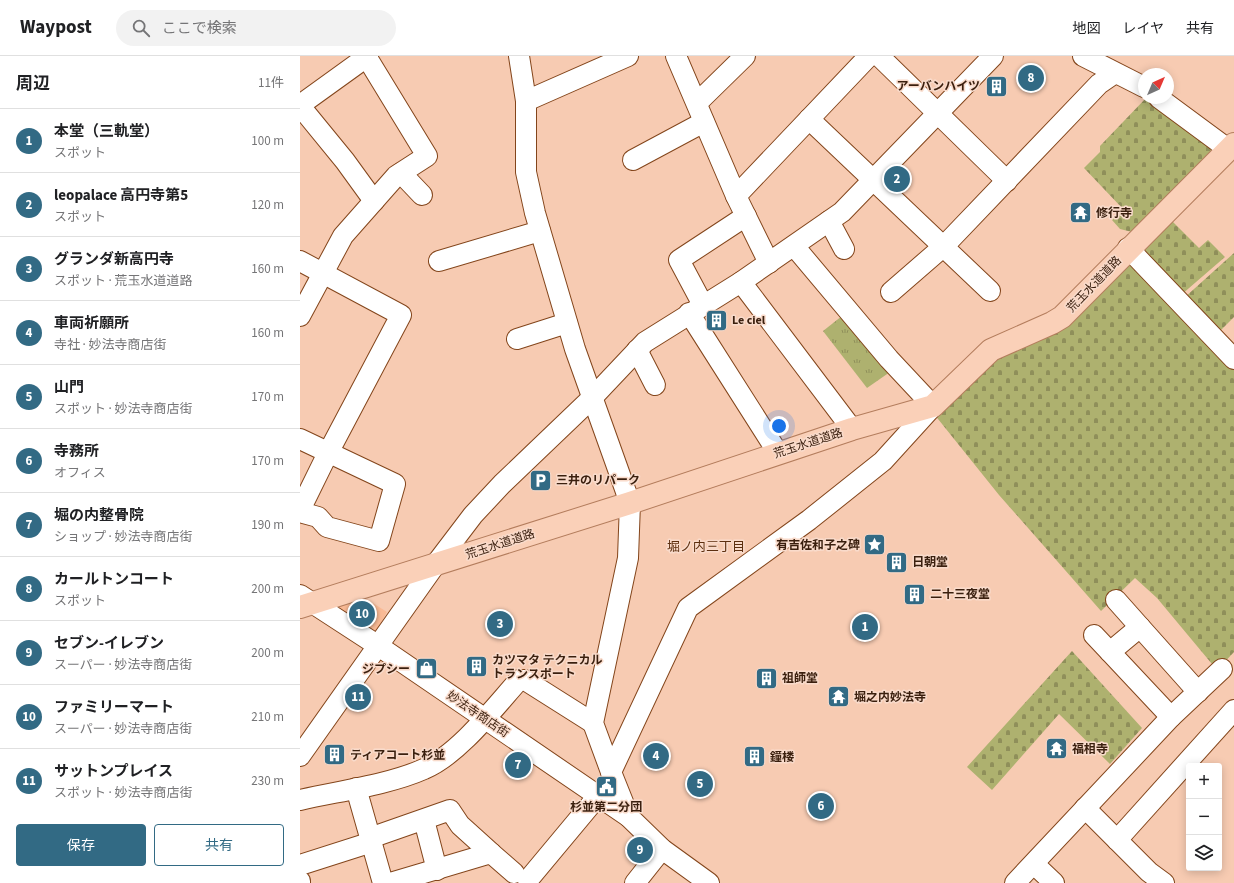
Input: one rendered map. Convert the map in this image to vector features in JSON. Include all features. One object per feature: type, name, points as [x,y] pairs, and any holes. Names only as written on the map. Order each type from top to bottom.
[{"type":"main road","name":"荒玉水道道路","points":[[304,602],[435,565],[630,503],[852,429],[933,406],[991,350],[1052,323],[1062,317],[1128,248],[1231,147]]},
{"type":"street","points":[[300,316],[343,236],[374,201],[396,176],[427,156],[367,56],[300,106],[345,161],[374,201]]},
{"type":"street","points":[[519,56],[526,101],[526,172],[540,231],[567,323],[630,503],[628,558],[593,723],[630,817]]},
{"type":"street","points":[[526,101],[628,56]]},
{"type":"street","points":[[676,56],[736,196],[769,263]]},
{"type":"street","points":[[697,103],[745,56]]},
{"type":"street","points":[[736,196],[869,56]]},
{"type":"street","points":[[879,56],[1007,182]]},
{"type":"street","points":[[308,753],[377,645],[472,515],[502,484],[593,397],[637,350],[654,335],[741,282],[842,212],[993,56]]},
{"type":"street","points":[[1083,56],[1138,83]]},
{"type":"street","points":[[891,292],[944,246],[1007,182],[1099,84],[1115,72]]},
{"type":"street","points":[[1168,104],[1231,147]]},
{"type":"street","points":[[809,118],[990,291]]},
{"type":"street","points":[[633,160],[704,122]]},
{"type":"street","points":[[401,173],[422,195]]},
{"type":"street","points":[[746,216],[679,260],[696,309],[778,453]]},
{"type":"street","points":[[829,221],[844,249]]},
{"type":"street","points":[[439,261],[540,231]]},
{"type":"street","points":[[611,772],[688,608],[809,520],[883,461],[933,406],[889,359],[794,246]]},
{"type":"street","points":[[1128,248],[1234,359]]},
{"type":"street","points":[[300,261],[401,315],[328,453],[300,511],[318,517],[327,527],[379,541],[395,484],[328,453],[300,439]]},
{"type":"street","points":[[741,282],[852,429]]},
{"type":"street","points":[[517,339],[567,323]]},
{"type":"street","points":[[637,350],[655,385]]},
{"type":"street","points":[[1116,600],[1198,692]]},
{"type":"street","name":"妙法寺商店街","points":[[304,602],[377,645],[630,817],[662,849],[709,883]]},
{"type":"street","points":[[1110,652],[1140,627]]},
{"type":"street","points":[[1094,636],[1171,717]]},
{"type":"street","points":[[1015,883],[1171,717],[1222,669]]},
{"type":"street","points":[[300,800],[356,788],[424,769],[455,748],[484,719],[519,680],[526,680],[593,723]]},
{"type":"street","points":[[1117,840],[1234,710]]},
{"type":"street","points":[[356,788],[383,883]]},
{"type":"street","points":[[300,865],[450,810],[460,825],[520,880],[598,796]]},
{"type":"street","points":[[1085,808],[1149,872],[1164,883]]},
{"type":"street","points":[[424,820],[437,870]]},
{"type":"street","points":[[635,883],[662,849]]},
{"type":"street","points":[[390,883],[491,853]]},
{"type":"street","points":[[1034,864],[1054,883]]},
{"type":"shaded area","points":[[360,595],[387,612],[376,631],[369,627],[366,629],[337,610],[348,597]]},
{"type":"green space","points":[[1140,104],[1154,104],[1214,150],[1136,233],[1120,229],[1112,220],[1123,209],[1084,168],[1100,152],[1100,146]]},
{"type":"green space","points":[[1167,216],[1199,248],[1208,240],[1225,257],[1181,295],[1134,249]]},
{"type":"green space","points":[[1234,253],[1234,317],[1221,330],[1211,320],[1207,323],[1184,298]]},
{"type":"green space","points":[[1129,256],[1234,366],[1234,652],[1217,670],[1157,598],[1135,578],[1101,611],[999,495],[934,414],[988,359]]},
{"type":"green space","points":[[842,316],[890,372],[867,388],[823,331]]},
{"type":"green space","points":[[1072,651],[1142,728],[1110,764],[1059,714],[992,790],[967,767]]},
{"type":"place","name":"カールトンコート","points":[[1031,78]]},
{"type":"place","name":"アーバンハイツ","points":[[996,86]]},
{"type":"place","name":"leopalace 高円寺第5","points":[[897,179]]},
{"type":"place","name":"修行寺","points":[[1081,213]]},
{"type":"place","name":"Le ciel","points":[[716,320]]},
{"type":"place","name":"三井のリパーク","points":[[540,480]]},
{"type":"place","name":"有吉佐和子之碑","points":[[875,545]]},
{"type":"place","name":"日朝堂","points":[[896,562]]},
{"type":"place","name":"二十三夜堂","points":[[914,594]]},
{"type":"place","name":"ファミリーマート","points":[[362,614]]},
{"type":"place","name":"グランダ新高円寺","points":[[500,624]]},
{"type":"place","name":"本堂（三軌堂）","points":[[865,627]]},
{"type":"place","name":"カツマタ テクニカル トランスポート","points":[[477,667]]},
{"type":"place","name":"ジプシー","points":[[426,669]]},
{"type":"place","name":"祖師堂","points":[[766,678]]},
{"type":"place","name":"サットンプレイス","points":[[358,697]]},
{"type":"place","name":"堀之内妙法寺","points":[[838,697]]},
{"type":"place","name":"福相寺","points":[[1056,749]]},
{"type":"place","name":"ティアコート杉並","points":[[335,755]]},
{"type":"place","name":"車両祈願所","points":[[656,756]]},
{"type":"place","name":"鐘楼","points":[[755,757]]},
{"type":"place","name":"堀の内整骨院","points":[[518,765]]},
{"type":"place","name":"山門","points":[[700,784]]},
{"type":"place","name":"杉並第二分団","points":[[606,786]]},
{"type":"place","name":"寺務所","points":[[821,806]]},
{"type":"place","name":"セブン-イレブン","points":[[640,850]]},
{"type":"district","name":"堀ノ内三丁目","points":[[706,546]]}]
